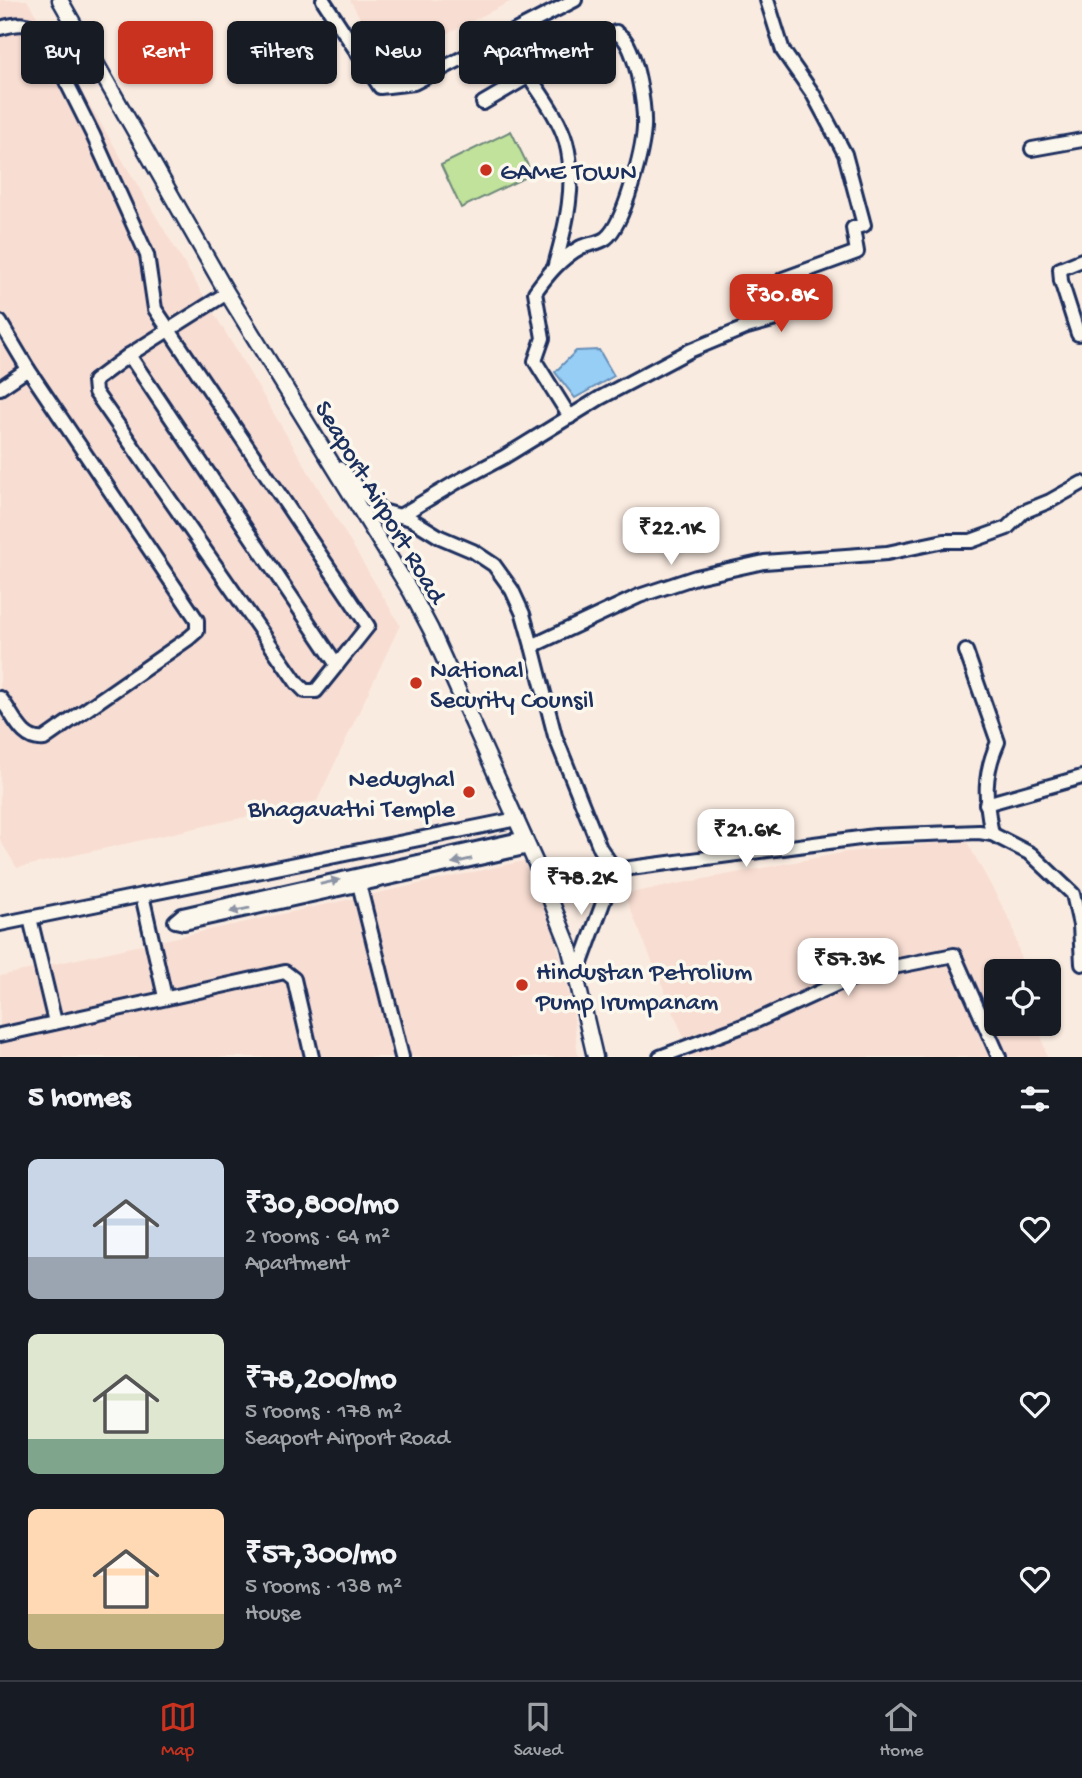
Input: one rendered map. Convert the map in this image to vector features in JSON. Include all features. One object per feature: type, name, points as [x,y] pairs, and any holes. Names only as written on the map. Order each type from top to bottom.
[{"type":"main road","name":"Seaport Airport Road","points":[[60,0],[227,293],[411,592],[431,630],[517,819],[569,946],[596,1057]]},
{"type":"street","points":[[323,0],[380,87],[414,83],[575,0]]},
{"type":"street","points":[[400,516],[600,398],[689,351],[747,327],[775,319],[789,310],[789,292],[783,279],[857,252],[853,228],[864,225],[845,154],[813,94],[783,51],[767,0]]},
{"type":"street","points":[[0,28],[20,23],[32,25],[43,35],[93,135],[147,255],[155,309],[169,331],[368,626],[316,691],[305,691],[296,683],[95,392],[94,381],[129,355],[169,331],[227,293]]},
{"type":"street","points":[[570,416],[535,361],[542,338],[535,292],[555,265],[580,248],[607,238],[624,209],[644,127],[641,90],[632,56],[625,39],[616,32]]},
{"type":"street","points":[[482,103],[515,84]]},
{"type":"street","points":[[534,84],[566,142],[571,180],[564,232],[555,265]]},
{"type":"street","points":[[1032,149],[1082,140]]},
{"type":"street","points":[[564,232],[580,248]]},
{"type":"street","points":[[1082,260],[1060,269],[1061,281],[1078,334],[1082,333]]},
{"type":"street","points":[[0,322],[28,369],[197,621],[197,631],[189,638],[44,740],[34,740],[27,736],[0,698]]},
{"type":"street","points":[[129,355],[337,665]]},
{"type":"street","points":[[0,388],[28,369]]},
{"type":"street","points":[[328,457],[382,511],[411,519],[440,537],[473,551],[494,565],[512,590],[523,614],[555,736],[600,848],[615,870]]},
{"type":"street","points":[[532,646],[639,596],[696,577],[764,562],[887,553],[944,541],[971,541],[1007,528],[1023,512],[1082,483]]},
{"type":"street","points":[[965,651],[998,743],[988,764],[986,804],[992,834]]},
{"type":"street","points":[[986,804],[1082,777]]},
{"type":"street","points":[[0,924],[517,819]]},
{"type":"street","points":[[615,870],[875,836],[979,832],[992,834],[1031,854],[1073,894],[1081,925],[1082,964]]},
{"type":"street","points":[[175,921],[182,915],[527,843]]},
{"type":"street","points":[[577,974],[615,870]]},
{"type":"street","points":[[150,927],[175,921],[184,923],[359,884],[374,877]]},
{"type":"street","points":[[359,884],[402,1057]]},
{"type":"street","points":[[142,895],[165,997]]},
{"type":"street","points":[[30,918],[55,1022]]},
{"type":"street","points":[[660,1057],[674,1054],[756,1021],[837,984],[873,971],[954,955],[999,1057]]},
{"type":"street","points":[[0,1035],[285,972],[294,979],[312,1057]]},
{"type":"shaded area","points":[[0,0],[27,0],[40,21],[21,21],[21,84],[77,84],[400,625],[317,801],[17,868],[0,840]]},
{"type":"shaded area","points":[[350,0],[514,0],[472,21],[459,21],[459,28],[445,34],[445,21],[362,21]]},
{"type":"shaded area","points":[[966,840],[1012,924],[1021,959],[984,959],[984,1036],[1041,1036],[1047,1057],[692,1057],[624,894],[847,852]]},
{"type":"shaded area","points":[[524,861],[555,935],[573,1011],[578,1057],[0,1057],[0,976]]},
{"type":"green space","name":"GAME TOWN","points":[[511,131],[532,174],[461,208],[441,165]]},
{"type":"water","points":[[599,350],[614,376],[575,398],[555,372],[576,351]]},
{"type":"place","name":"GAME TOWN","points":[[486,170]]},
{"type":"place","name":"National Security Counsil","points":[[416,683]]},
{"type":"place","name":"Nedughal Bhagavathi Temple","points":[[469,792]]},
{"type":"place","name":"Hindustan Petrolium Pump Irumpanam","points":[[522,985]]}]
